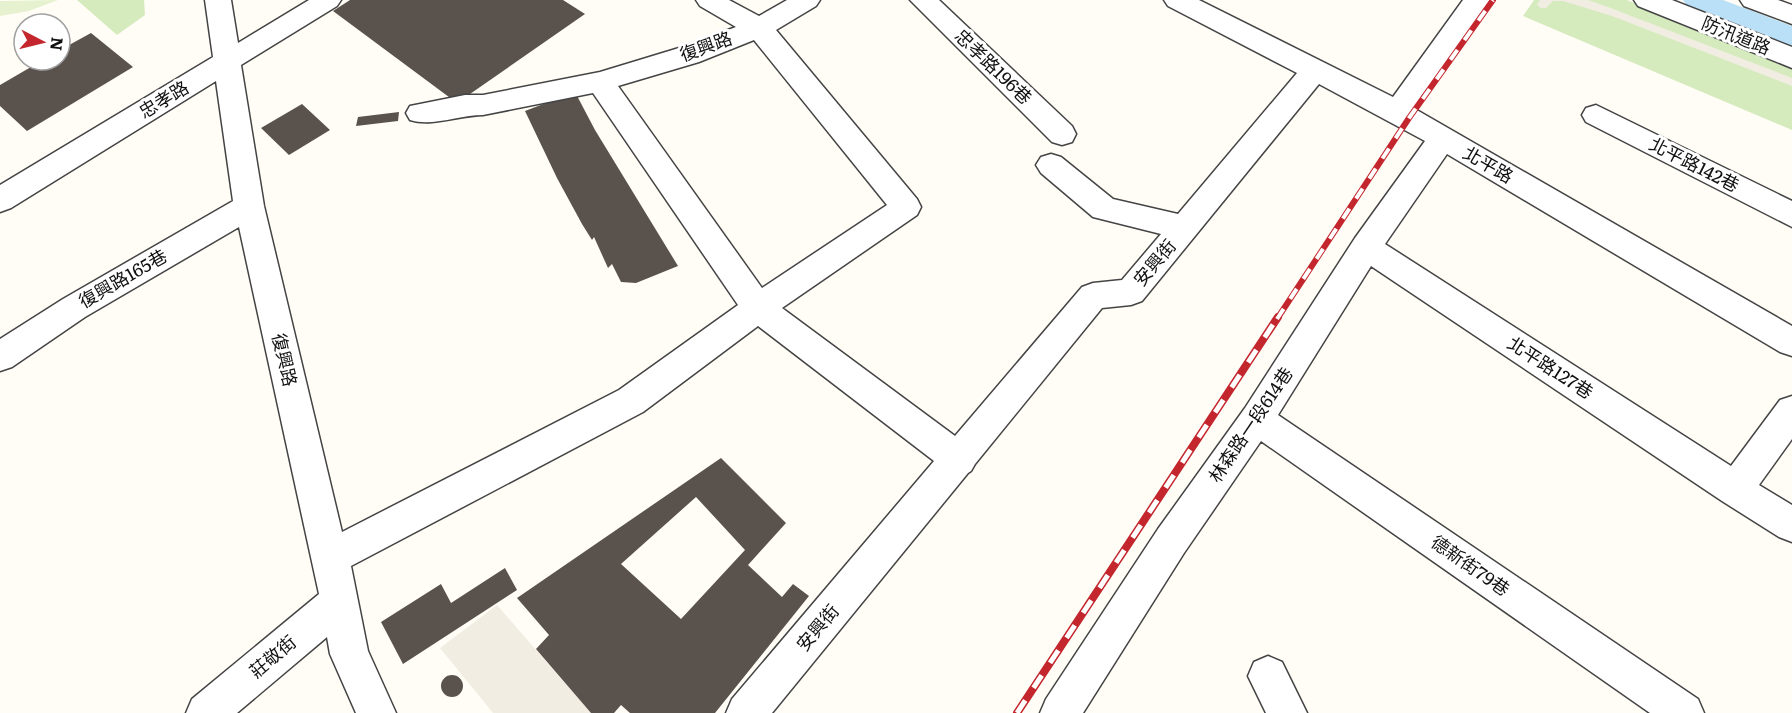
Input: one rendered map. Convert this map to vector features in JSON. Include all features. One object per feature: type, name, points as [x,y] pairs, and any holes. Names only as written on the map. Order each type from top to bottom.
[{"type":"street","name":"復興路","points":[[218,0],[249,206],[340,601],[349,654],[376,713]]},
{"type":"street","name":"忠孝路","points":[[0,200],[328,0]]},
{"type":"street","points":[[329,558],[631,401],[758,308],[906,207],[759,28],[709,0]]},
{"type":"street","name":"復興路","points":[[420,113],[465,105],[483,105],[600,82],[689,55],[759,28],[807,0]]},
{"type":"street","name":"忠孝路196巷","points":[[923,0],[1062,134]]},
{"type":"street","points":[[1398,112],[1477,0]]},
{"type":"street","name":"防汛道路","points":[[1647,0],[1792,58]]},
{"type":"street","points":[[1753,0],[1792,15]]},
{"type":"street","name":"北平路","points":[[1183,1],[1398,112],[1792,342]]},
{"type":"street","name":"安興街","points":[[747,713],[1093,296],[1131,292],[1316,69]]},
{"type":"street","points":[[600,82],[758,308],[959,460]]},
{"type":"street","name":"北平路142巷","points":[[1596,115],[1792,215]]},
{"type":"street","name":"林森路一段614巷","points":[[1060,713],[1171,541],[1257,419],[1365,247],[1443,138]]},
{"type":"street","points":[[1051,165],[1104,208],[1185,228]]},
{"type":"street","name":"復興路165巷","points":[[0,357],[74,308],[249,206]]},
{"type":"street","name":"北平路127巷","points":[[1365,247],[1792,525]]},
{"type":"street","points":[[1735,489],[1792,411]]},
{"type":"street","name":"德新街79巷","points":[[1257,419],[1684,713]]},
{"type":"street","name":"莊敬街","points":[[206,713],[340,601]]},
{"type":"street","points":[[1268,676],[1287,713]]},
{"type":"green space","points":[[58,0],[29,11],[12,12],[12,14],[0,16],[0,1]]},
{"type":"green space","points":[[77,0],[144,0],[145,15],[117,35]]},
{"type":"green space","points":[[1534,0],[1627,0],[1792,68],[1792,130],[1523,16]]},
{"type":"shaded area","points":[[1540,0],[1588,0],[1792,78],[1792,86],[1612,16],[1563,1],[1553,1],[1546,8],[1541,8],[1537,5]]},
{"type":"shaded area","points":[[497,605],[591,713],[493,713],[440,648]]},
{"type":"building","points":[[350,0],[563,0],[585,14],[457,103],[333,11]]},
{"type":"building","points":[[91,33],[133,67],[27,131],[0,106],[0,85],[22,72],[72,72],[72,43]]},
{"type":"building","points":[[575,92],[595,130],[678,266],[636,283],[621,282],[612,264],[608,268],[594,237],[592,240],[557,178],[525,111]]},
{"type":"building","points":[[302,104],[330,130],[289,155],[261,128]]},
{"type":"building","points":[[399,112],[398,121],[356,126],[358,117]]},
{"type":"building","points":[[721,458],[786,523],[748,565],[782,597],[793,584],[809,596],[715,713],[630,713],[621,705],[614,713],[591,713],[536,649],[549,635],[517,598]],"holes":[[[696,497],[745,550],[681,619],[621,564]]]},
{"type":"building","points":[[505,568],[517,590],[403,664],[381,622],[441,584],[451,603]]},
{"type":"building","points":[[452,675],[460,678],[463,686],[460,694],[452,697],[444,694],[441,686],[444,678]]},
{"type":"waterway","points":[[1697,0],[1792,37]]},
{"type":"railway","points":[[1277,319],[1409,118],[1493,0]]},
{"type":"railway","points":[[1017,713],[1278,317]]}]
